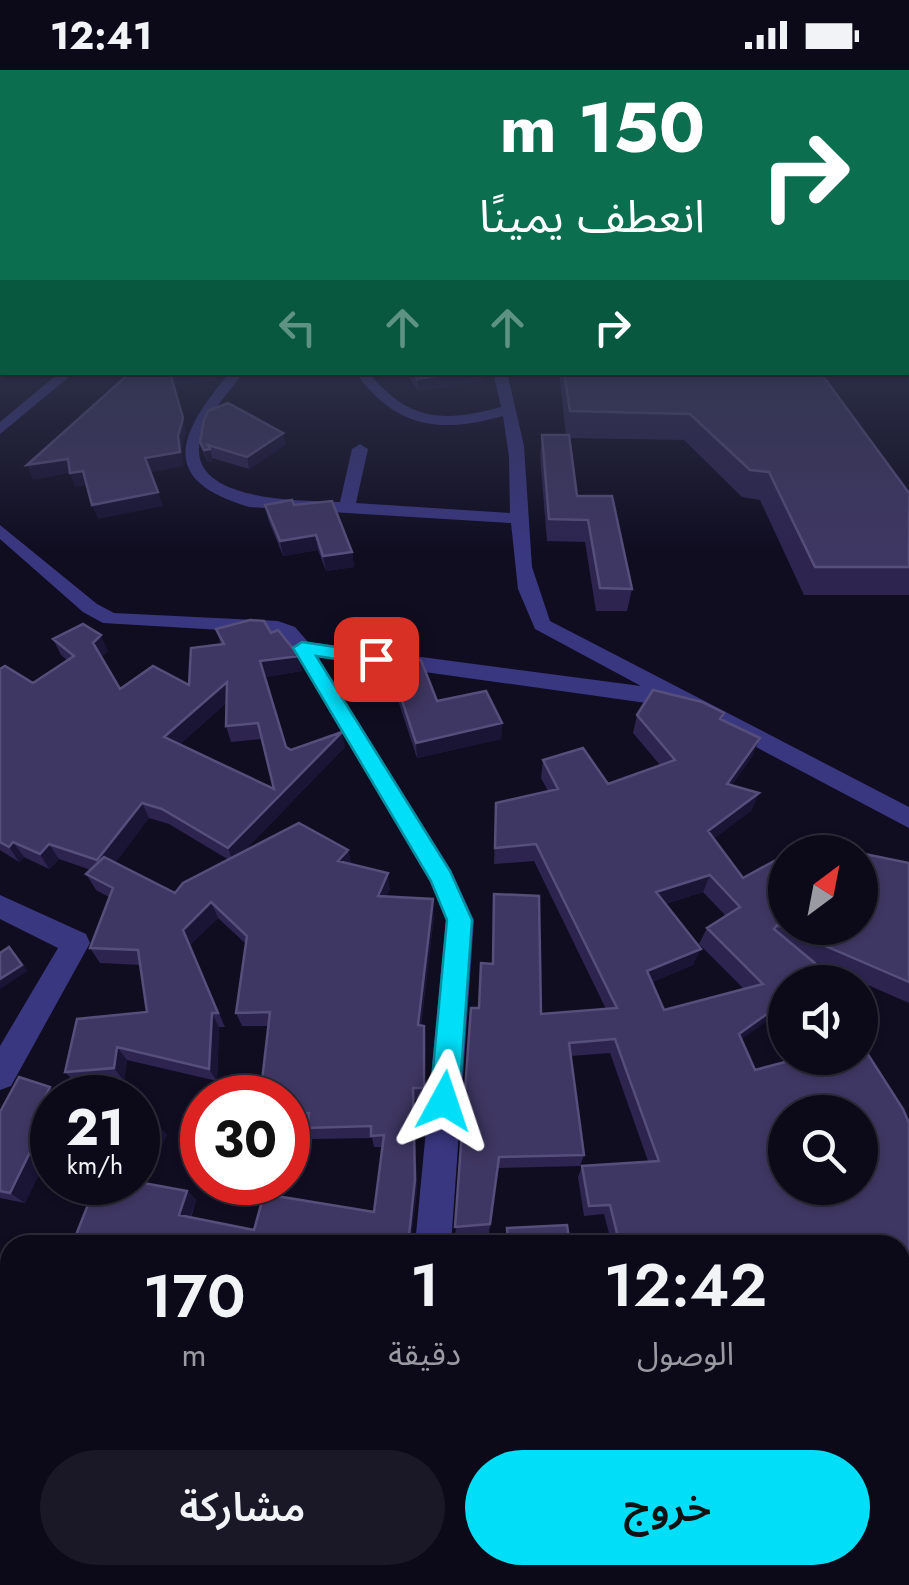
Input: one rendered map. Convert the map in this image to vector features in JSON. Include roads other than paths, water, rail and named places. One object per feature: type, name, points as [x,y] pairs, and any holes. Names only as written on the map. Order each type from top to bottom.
[{"type":"street","points":[[0,430],[25,409]]},
{"type":"street","points":[[207,409],[198,419],[190,443],[197,471],[205,482],[248,502],[516,518]]},
{"type":"street","points":[[402,409],[427,420],[462,422],[507,410],[517,454],[516,518],[534,610],[542,624],[909,818]]},
{"type":"street","points":[[347,508],[360,449]]},
{"type":"street","points":[[0,530],[90,608],[110,618],[278,627],[288,630],[302,648],[442,878],[460,920],[434,1235]]},
{"type":"street","points":[[302,648],[450,670],[581,681],[691,703]]},
{"type":"street","points":[[0,906],[76,942],[0,1075]]}]
